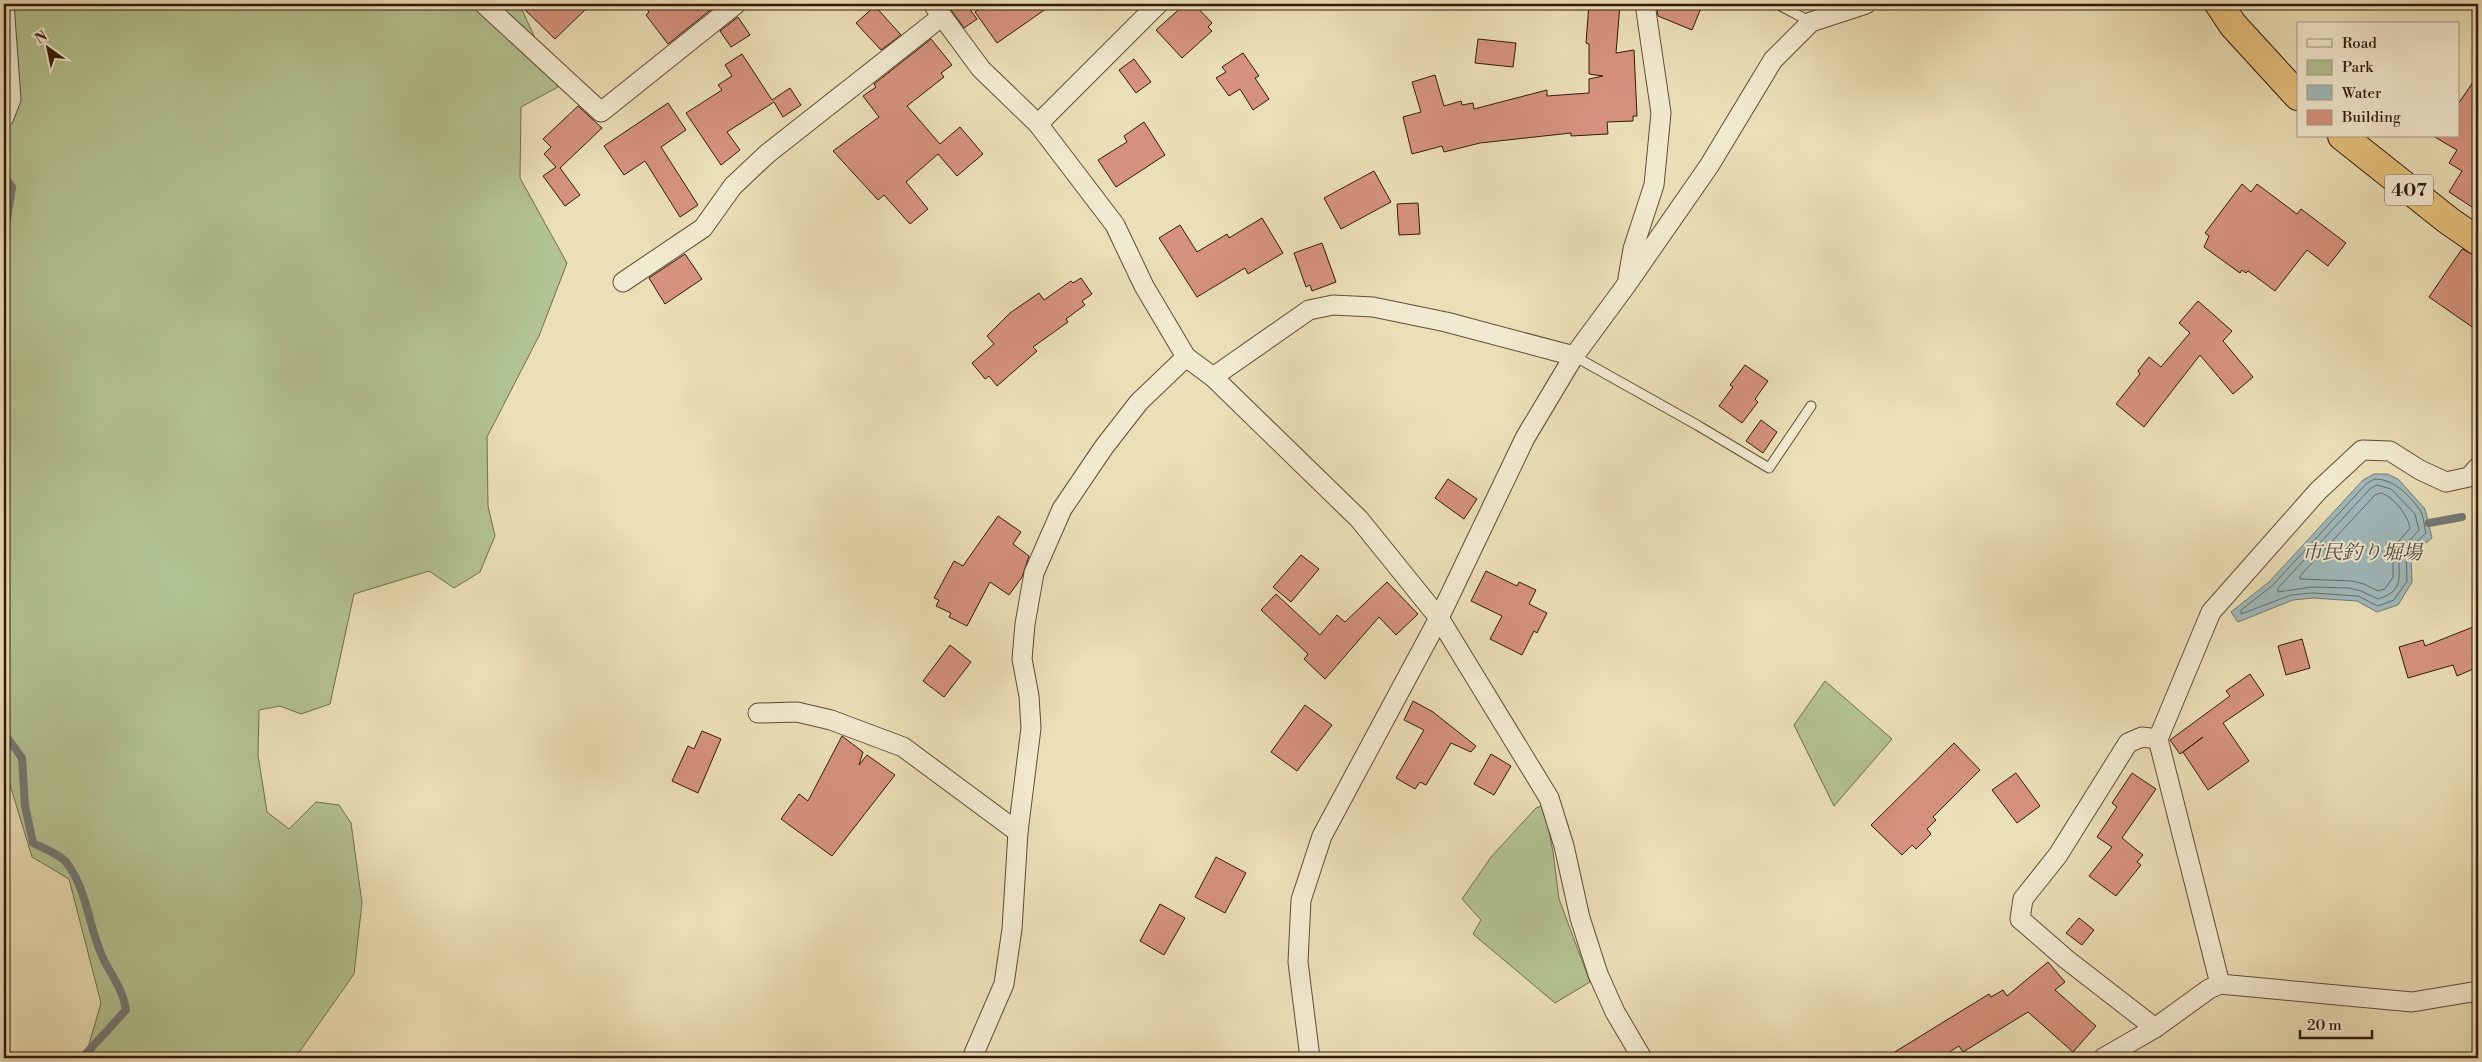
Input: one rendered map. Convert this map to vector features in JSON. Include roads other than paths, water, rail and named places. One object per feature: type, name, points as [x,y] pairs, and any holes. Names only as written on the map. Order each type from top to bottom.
[{"type":"highway","points":[[2219,4],[2233,25],[2297,95]]},
{"type":"highway","name":"407","points":[[2345,138],[2449,221],[2478,241]]},
{"type":"street","points":[[4,4],[11,99],[4,117]]},
{"type":"street","points":[[484,4],[600,112],[736,4]]},
{"type":"street","points":[[1038,124],[1158,4]]},
{"type":"street","points":[[1627,284],[1633,249],[1654,185],[1661,113],[1645,4]]},
{"type":"street","points":[[1310,1058],[1298,962],[1301,900],[1322,836],[1439,618],[1525,438],[1574,356],[1627,284],[1709,166],[1773,60],[1811,22],[1866,4]]},
{"type":"street","points":[[623,282],[703,228],[733,186],[767,154],[937,11],[981,69],[1038,124],[1115,225],[1144,286],[1186,357],[1213,377],[1359,519],[1439,618],[1549,798],[1564,846],[1580,918],[1598,974],[1615,1012],[1642,1058]]},
{"type":"street","points":[[1213,377],[1309,310],[1332,304],[1373,307],[1446,322],[1574,356]]},
{"type":"street","points":[[972,1058],[1004,984],[1012,929],[1018,832],[1031,728],[1029,696],[1022,659],[1024,624],[1034,573],[1062,509],[1104,446],[1139,402],[1186,357]]},
{"type":"street","points":[[2220,984],[2158,739],[2211,612],[2318,491],[2362,450],[2390,451],[2420,470],[2446,482],[2469,477],[2478,467]]},
{"type":"street","points":[[758,712],[797,712],[823,718],[903,747],[1018,832]]},
{"type":"street","points":[[2155,1028],[2066,959],[2020,919],[2023,899],[2058,855],[2128,743],[2142,738],[2158,739]]},
{"type":"street","points":[[2103,1058],[2155,1028],[2209,989],[2220,984],[2412,1002],[2478,990]]},
{"type":"lane","points":[[1777,4],[1811,22]]},
{"type":"lane","points":[[1574,356],[1769,468],[1811,406]]},
{"type":"water","name":"市民釣り堀場","points":[[2374,474],[2387,474],[2398,479],[2425,509],[2432,538],[2411,555],[2412,582],[2398,605],[2377,612],[2357,601],[2313,598],[2293,600],[2238,622],[2231,612],[2269,582],[2363,480]]},
{"type":"waterway","points":[[4,176],[12,187],[4,239]]},
{"type":"waterway","points":[[2429,523],[2462,517]]},
{"type":"waterway","points":[[4,733],[22,758],[25,806],[33,843],[63,859],[73,873],[79,884],[98,946],[125,1003],[126,1010],[82,1058]]}]
